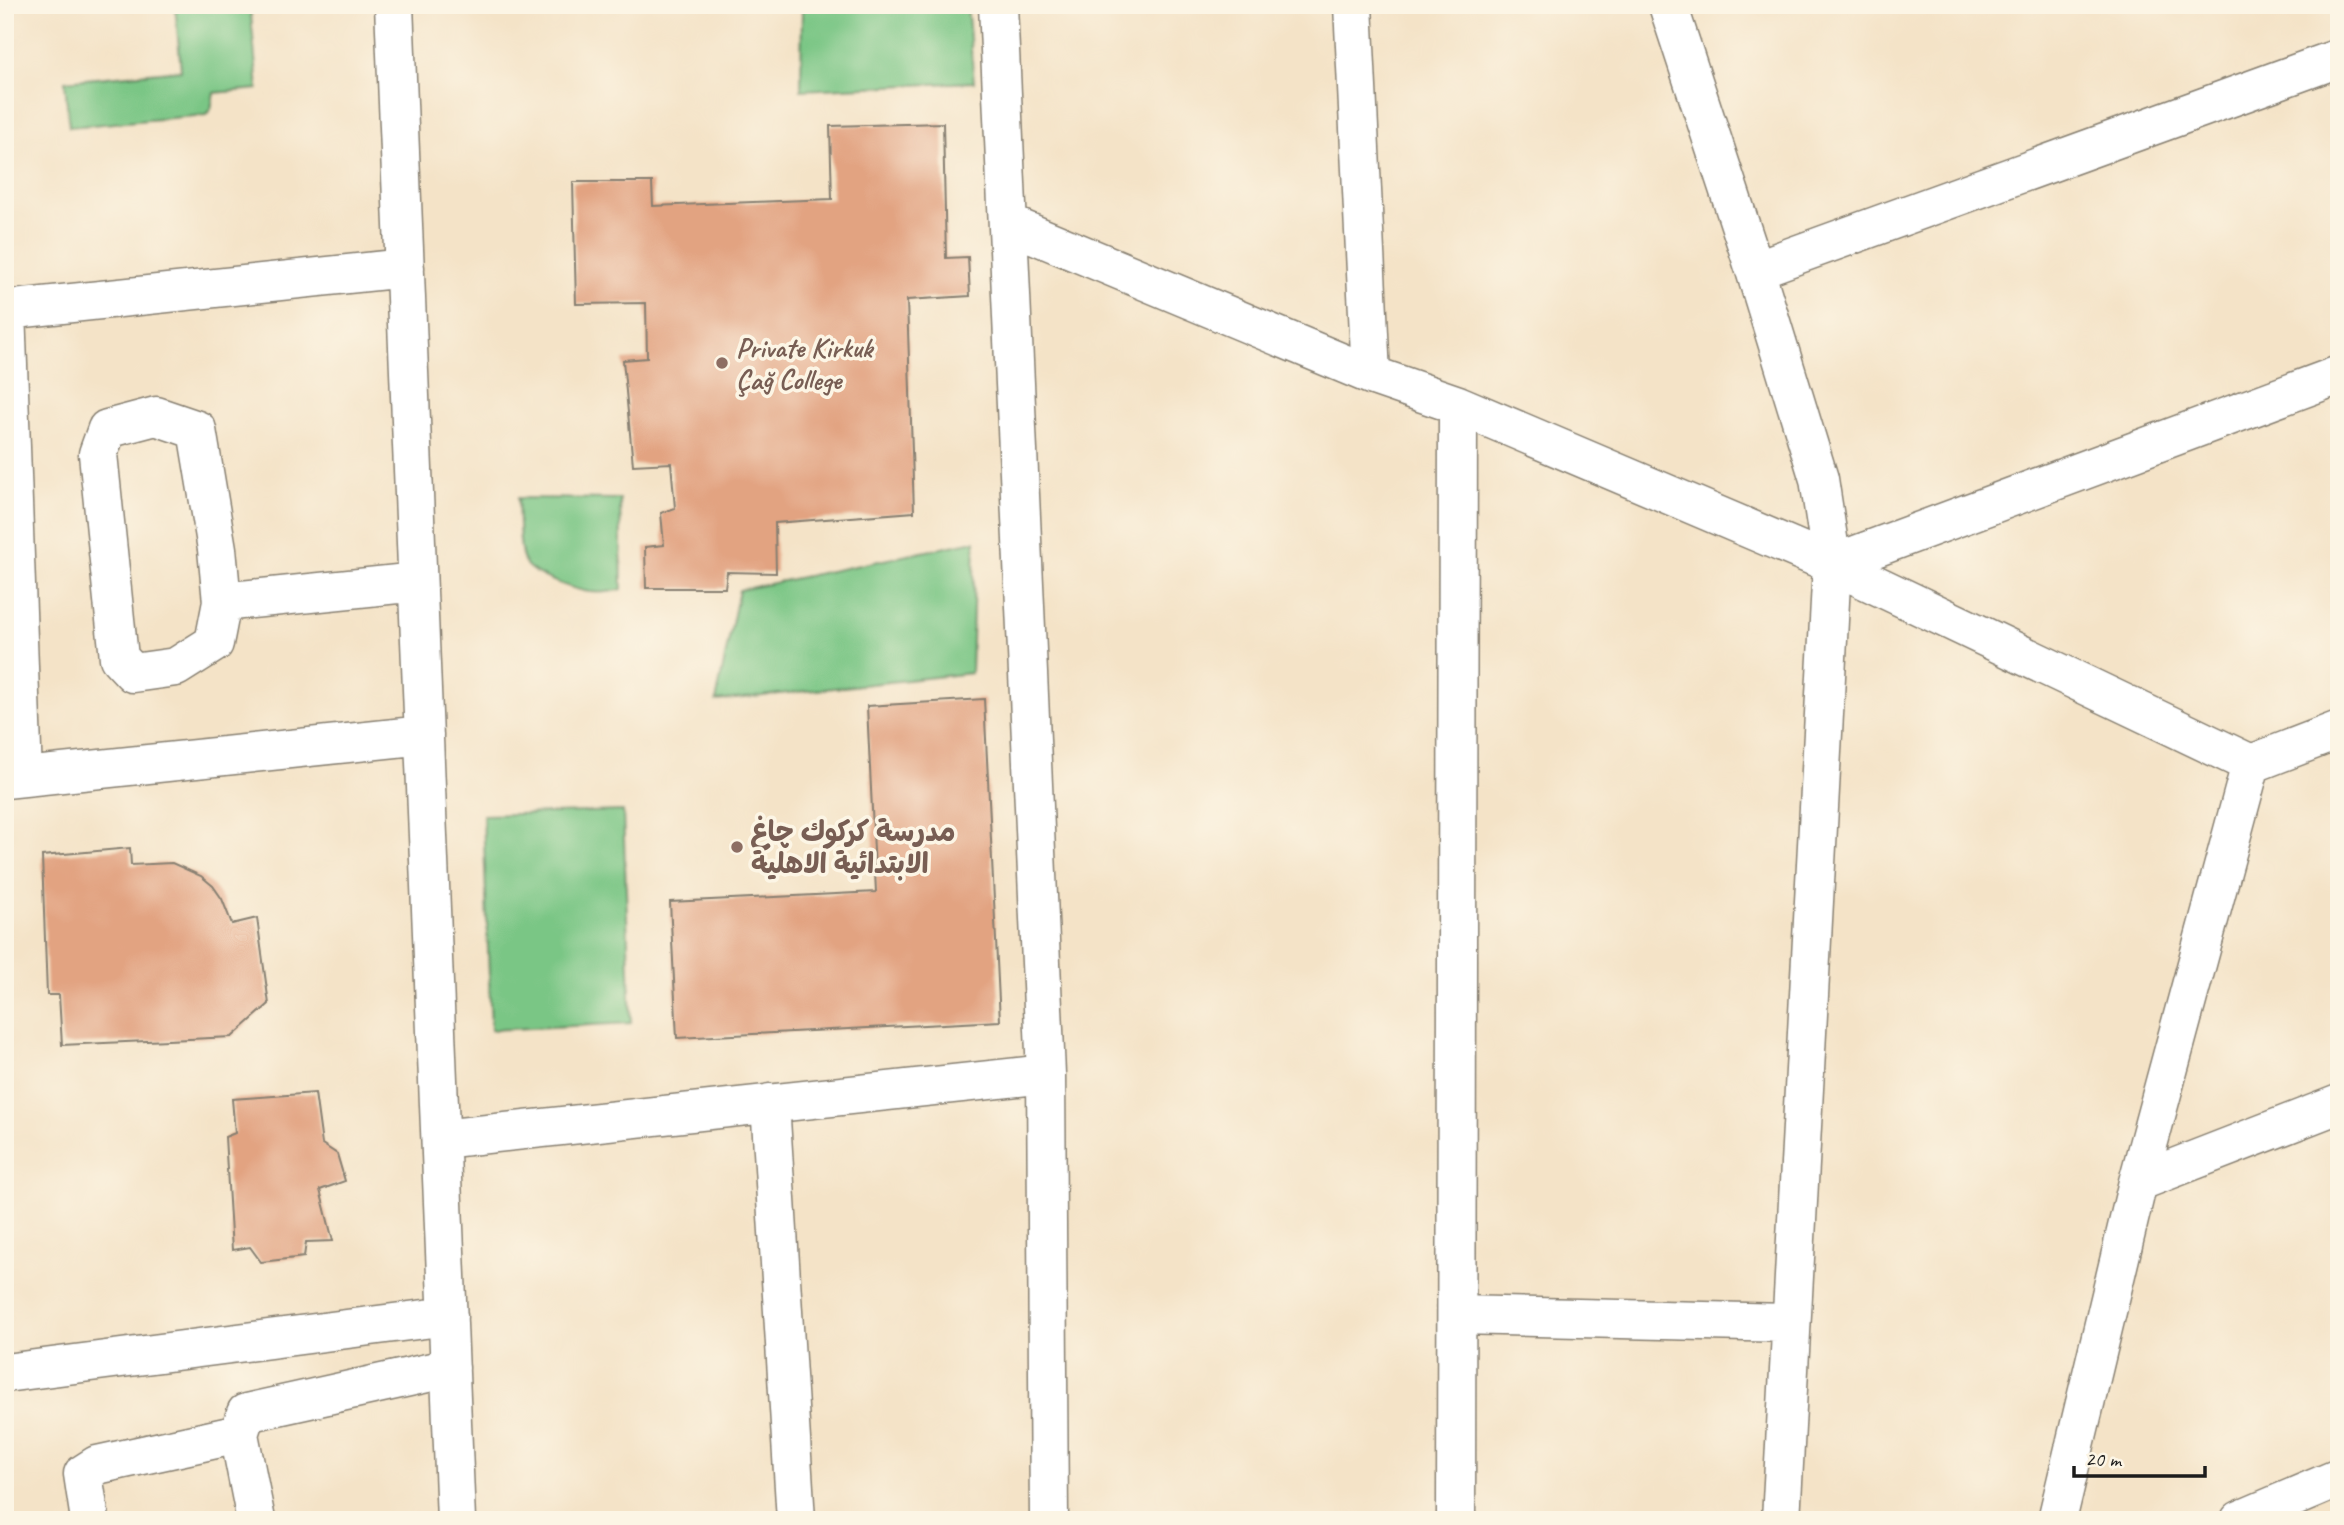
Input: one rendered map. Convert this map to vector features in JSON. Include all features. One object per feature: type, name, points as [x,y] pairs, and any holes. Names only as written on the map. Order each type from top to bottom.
[{"type":"street","points":[[394,5],[456,1520]]},
{"type":"street","points":[[998,5],[1046,1074],[1049,1520]]},
{"type":"street","points":[[1353,5],[1371,375]]},
{"type":"street","points":[[1668,5],[1755,270],[1819,480],[1832,564],[1781,1520]]},
{"type":"street","points":[[1755,270],[2339,58]]},
{"type":"street","points":[[1009,225],[1371,375],[1458,405],[1832,564],[2250,764],[2339,730]]},
{"type":"street","points":[[405,268],[6,310],[14,778],[424,735]]},
{"type":"street","points":[[1832,564],[2339,375]]},
{"type":"street","points":[[1456,1520],[1458,405]]},
{"type":"street","points":[[156,416],[197,429],[217,549],[222,602],[215,643],[176,667],[133,673],[119,658],[98,454],[107,429],[156,416]]},
{"type":"street","points":[[222,602],[417,582]]},
{"type":"street","points":[[2057,1520],[2138,1182],[2250,764]]},
{"type":"street","points":[[441,1139],[1046,1074]]},
{"type":"street","points":[[770,1103],[796,1520]]},
{"type":"street","points":[[2138,1182],[2339,1104]]},
{"type":"street","points":[[1457,1315],[1791,1324]]},
{"type":"street","points":[[5,1373],[448,1317]]},
{"type":"street","points":[[256,1520],[239,1434],[246,1413],[450,1368]]},
{"type":"street","points":[[90,1520],[83,1474],[97,1465],[239,1434]]},
{"type":"street","points":[[2240,1520],[2304,1507],[2339,1478]]},
{"type":"green space","points":[[175,5],[250,5],[258,89],[214,93],[211,109],[206,115],[69,127],[65,81],[181,70]]},
{"type":"green space","points":[[802,5],[967,5],[974,82],[801,90]]},
{"type":"green space","points":[[518,498],[620,499],[622,589],[583,591],[555,582],[529,568],[521,550]]},
{"type":"green space","points":[[975,541],[971,673],[716,701],[739,590]]},
{"type":"green space","points":[[623,811],[631,1023],[491,1030],[483,815]]},
{"type":"building","points":[[943,123],[946,258],[968,257],[970,296],[907,300],[914,512],[775,523],[776,573],[727,572],[725,588],[646,588],[645,547],[664,545],[661,513],[675,508],[671,463],[633,465],[623,360],[647,358],[646,303],[576,304],[573,182],[652,182],[653,206],[832,199],[830,126]]},
{"type":"building","points":[[984,699],[1000,1021],[677,1038],[670,902],[876,892],[867,706]]},
{"type":"building","points":[[130,848],[131,865],[172,863],[201,876],[213,886],[222,899],[232,924],[257,918],[269,1004],[232,1037],[62,1045],[59,995],[47,995],[42,856]]},
{"type":"building","points":[[315,1093],[322,1144],[337,1154],[345,1181],[320,1190],[333,1241],[306,1242],[304,1257],[261,1262],[250,1247],[232,1250],[225,1137],[235,1133],[232,1099]]},
{"type":"place","name":"Private Kirkuk Çağ College","points":[[722,363]]},
{"type":"place","name":"مدرسة كركوك چاغ الابتدائية الاهلية","points":[[737,847]]}]
